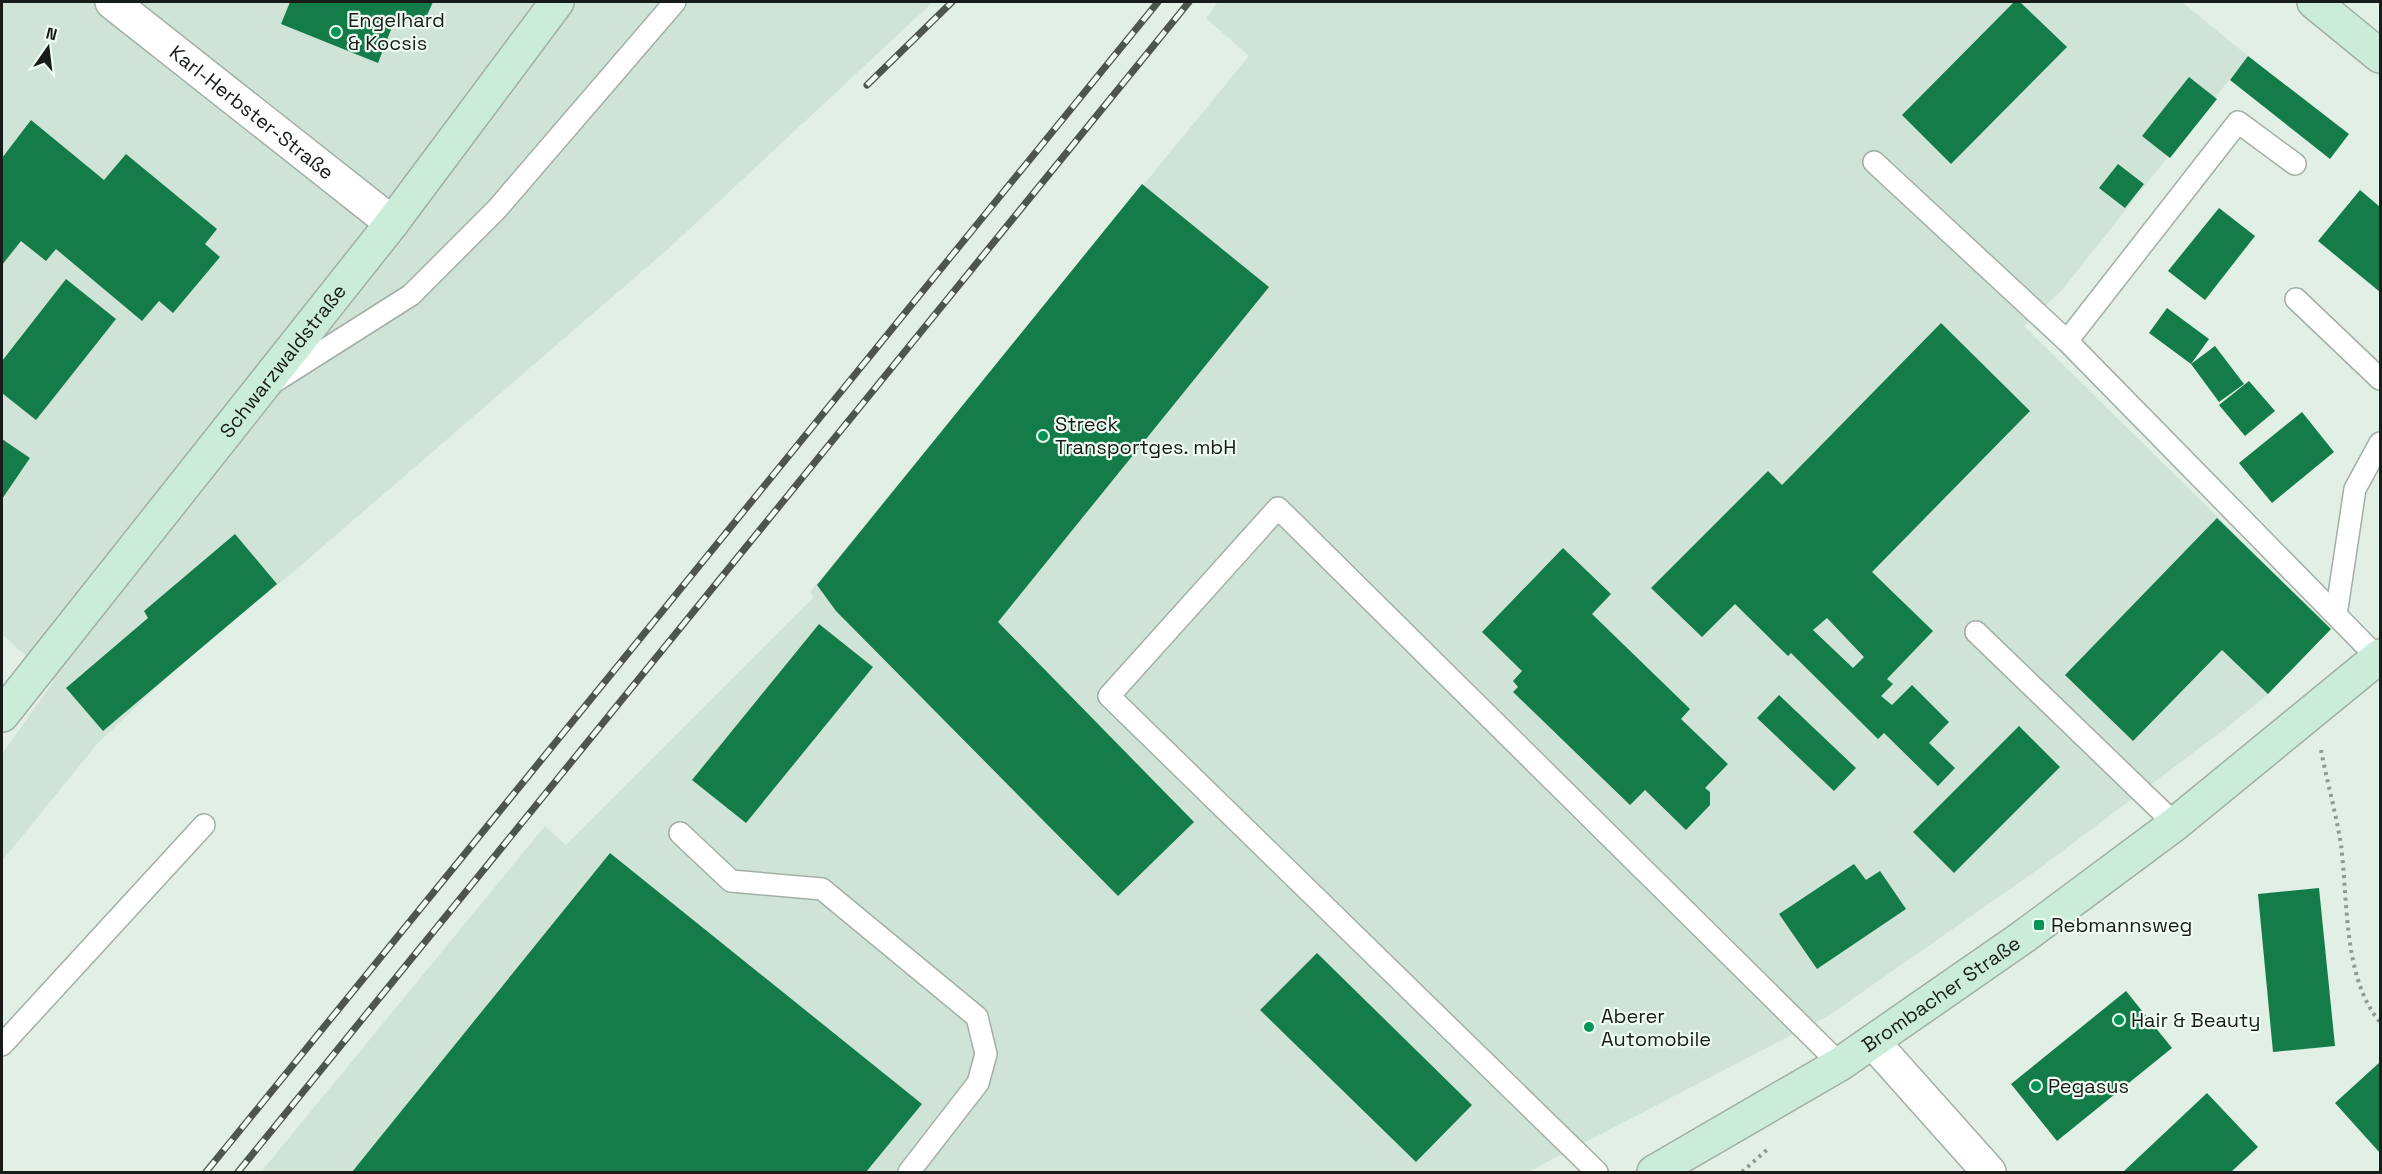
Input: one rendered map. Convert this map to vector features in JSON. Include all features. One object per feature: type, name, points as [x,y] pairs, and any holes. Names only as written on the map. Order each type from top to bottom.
[{"type":"main road","name":"Schwarzwaldstraße","points":[[2,715],[392,223],[557,2]]},
{"type":"main road","points":[[2314,2],[2380,56]]},
{"type":"main road","name":"Brombacher Straße","points":[[1654,1173],[1840,1064],[2023,937],[2175,824],[2379,657]]},
{"type":"street","name":"Karl-Herbster-Straße","points":[[112,2],[392,223]]},
{"type":"street","points":[[1873,1042],[1989,1173]]},
{"type":"lane","points":[[263,388],[411,294],[497,209],[675,2]]},
{"type":"lane","points":[[2067,341],[2238,122],[2295,164]]},
{"type":"lane","points":[[1874,162],[1908,197],[2067,341],[2379,657]]},
{"type":"lane","points":[[2296,299],[2380,379]]},
{"type":"lane","points":[[2336,615],[2355,489],[2380,443]]},
{"type":"lane","points":[[1597,1173],[1108,696],[1278,508],[1840,1064]]},
{"type":"lane","points":[[1976,632],[2175,824]]},
{"type":"lane","points":[[2,1045],[204,825]]},
{"type":"lane","points":[[680,833],[731,880],[822,889],[977,1017],[986,1054],[978,1083],[909,1173]]},
{"type":"path","points":[[2312,710],[2340,843],[2354,966],[2372,1013],[2380,1022]]},
{"type":"path","points":[[2372,1013],[2380,1012]]},
{"type":"shaded area","points":[[2,2],[933,2],[669,248],[292,573],[185,660],[97,744],[2,861],[2,754],[54,681],[2,634]]},
{"type":"shaded area","points":[[1218,2],[2182,2],[2248,56],[2062,290],[2024,326],[2331,629],[2268,694],[2234,722],[2040,868],[1828,1016],[1528,1172],[261,1172],[545,826],[566,845],[814,597],[810,592],[1249,56],[1206,18]]},
{"type":"building","points":[[290,2],[433,2],[423,24],[397,14],[378,63],[281,24]]},
{"type":"building","points":[[2014,2],[2020,2],[2067,47],[1951,164],[1902,115]]},
{"type":"building","points":[[2248,56],[2349,134],[2330,159],[2230,80]]},
{"type":"building","points":[[2189,77],[2217,99],[2170,158],[2142,136]]},
{"type":"building","points":[[31,120],[104,180],[126,154],[217,229],[205,244],[220,257],[173,313],[159,301],[142,321],[56,249],[46,261],[21,241],[2,265],[2,158]]},
{"type":"building","points":[[2118,164],[2144,184],[2125,208],[2099,188]]},
{"type":"building","name":"Streck Transportges. mbH","points":[[1142,184],[1269,287],[998,622],[1194,822],[1118,896],[836,611],[817,585]]},
{"type":"building","points":[[2360,190],[2380,207],[2380,292],[2318,241]]},
{"type":"building","points":[[2219,208],[2255,236],[2205,300],[2168,271]]},
{"type":"building","points":[[66,279],[116,319],[36,420],[2,393],[2,361]]},
{"type":"building","points":[[2167,308],[2209,339],[2191,364],[2149,333]]},
{"type":"building","points":[[1941,323],[2030,411],[1872,572],[1933,631],[1887,679],[1893,684],[1881,696],[1892,705],[1912,685],[1949,722],[1929,743],[1955,768],[1938,786],[1884,733],[1878,739],[1791,653],[1788,656],[1735,604],[1702,637],[1651,588],[1768,471],[1782,485]],"holes":[[[1827,618],[1864,657],[1853,668],[1813,630]]]},
{"type":"building","points":[[2215,346],[2244,384],[2219,402],[2191,364]]},
{"type":"building","points":[[2249,381],[2275,411],[2245,436],[2219,405]]},
{"type":"building","points":[[2302,412],[2334,452],[2272,503],[2239,463]]},
{"type":"building","points":[[2,439],[30,458],[2,499]]},
{"type":"building","points":[[2217,518],[2331,629],[2268,694],[2222,650],[2133,741],[2065,675]]},
{"type":"building","points":[[235,534],[277,584],[103,731],[66,688],[148,618],[144,611]]},
{"type":"building","points":[[1563,548],[1611,594],[1592,614],[1690,709],[1681,719],[1728,764],[1705,788],[1710,792],[1710,805],[1686,830],[1645,790],[1630,805],[1513,692],[1518,687],[1513,681],[1522,671],[1482,632]]},
{"type":"building","points":[[819,624],[873,667],[746,823],[692,780]]},
{"type":"building","points":[[1779,695],[1856,768],[1834,791],[1757,718]]},
{"type":"building","points":[[2019,726],[2060,767],[1954,873],[1913,832]]},
{"type":"building","points":[[610,853],[922,1104],[866,1172],[352,1172]]},
{"type":"building","points":[[1854,864],[1866,880],[1880,871],[1906,909],[1817,969],[1779,914]]},
{"type":"building","points":[[2319,888],[2335,1046],[2273,1052],[2258,894]]},
{"type":"building","points":[[1317,953],[1472,1105],[1416,1162],[1260,1010]]},
{"type":"building","points":[[2126,991],[2172,1048],[2057,1141],[2011,1084]]},
{"type":"building","points":[[2380,1062],[2380,1153],[2335,1103]]},
{"type":"building","points":[[2207,1093],[2258,1147],[2231,1172],[2123,1172]]},
{"type":"railway","points":[[867,85],[952,2]]},
{"type":"railway","points":[[206,1172],[1158,2]]},
{"type":"railway","points":[[238,1172],[1189,2]]},
{"type":"place","name":"Engelhard & Kocsis","points":[[336,32]]},
{"type":"place","name":"Streck Transportges. mbH","points":[[1043,436]]},
{"type":"place","name":"Rebmannsweg","points":[[2039,925]]},
{"type":"place","name":"Hair & Beauty","points":[[2119,1020]]},
{"type":"place","name":"Aberer Automobile","points":[[1589,1027]]},
{"type":"place","name":"Pegasus","points":[[2036,1086]]}]
